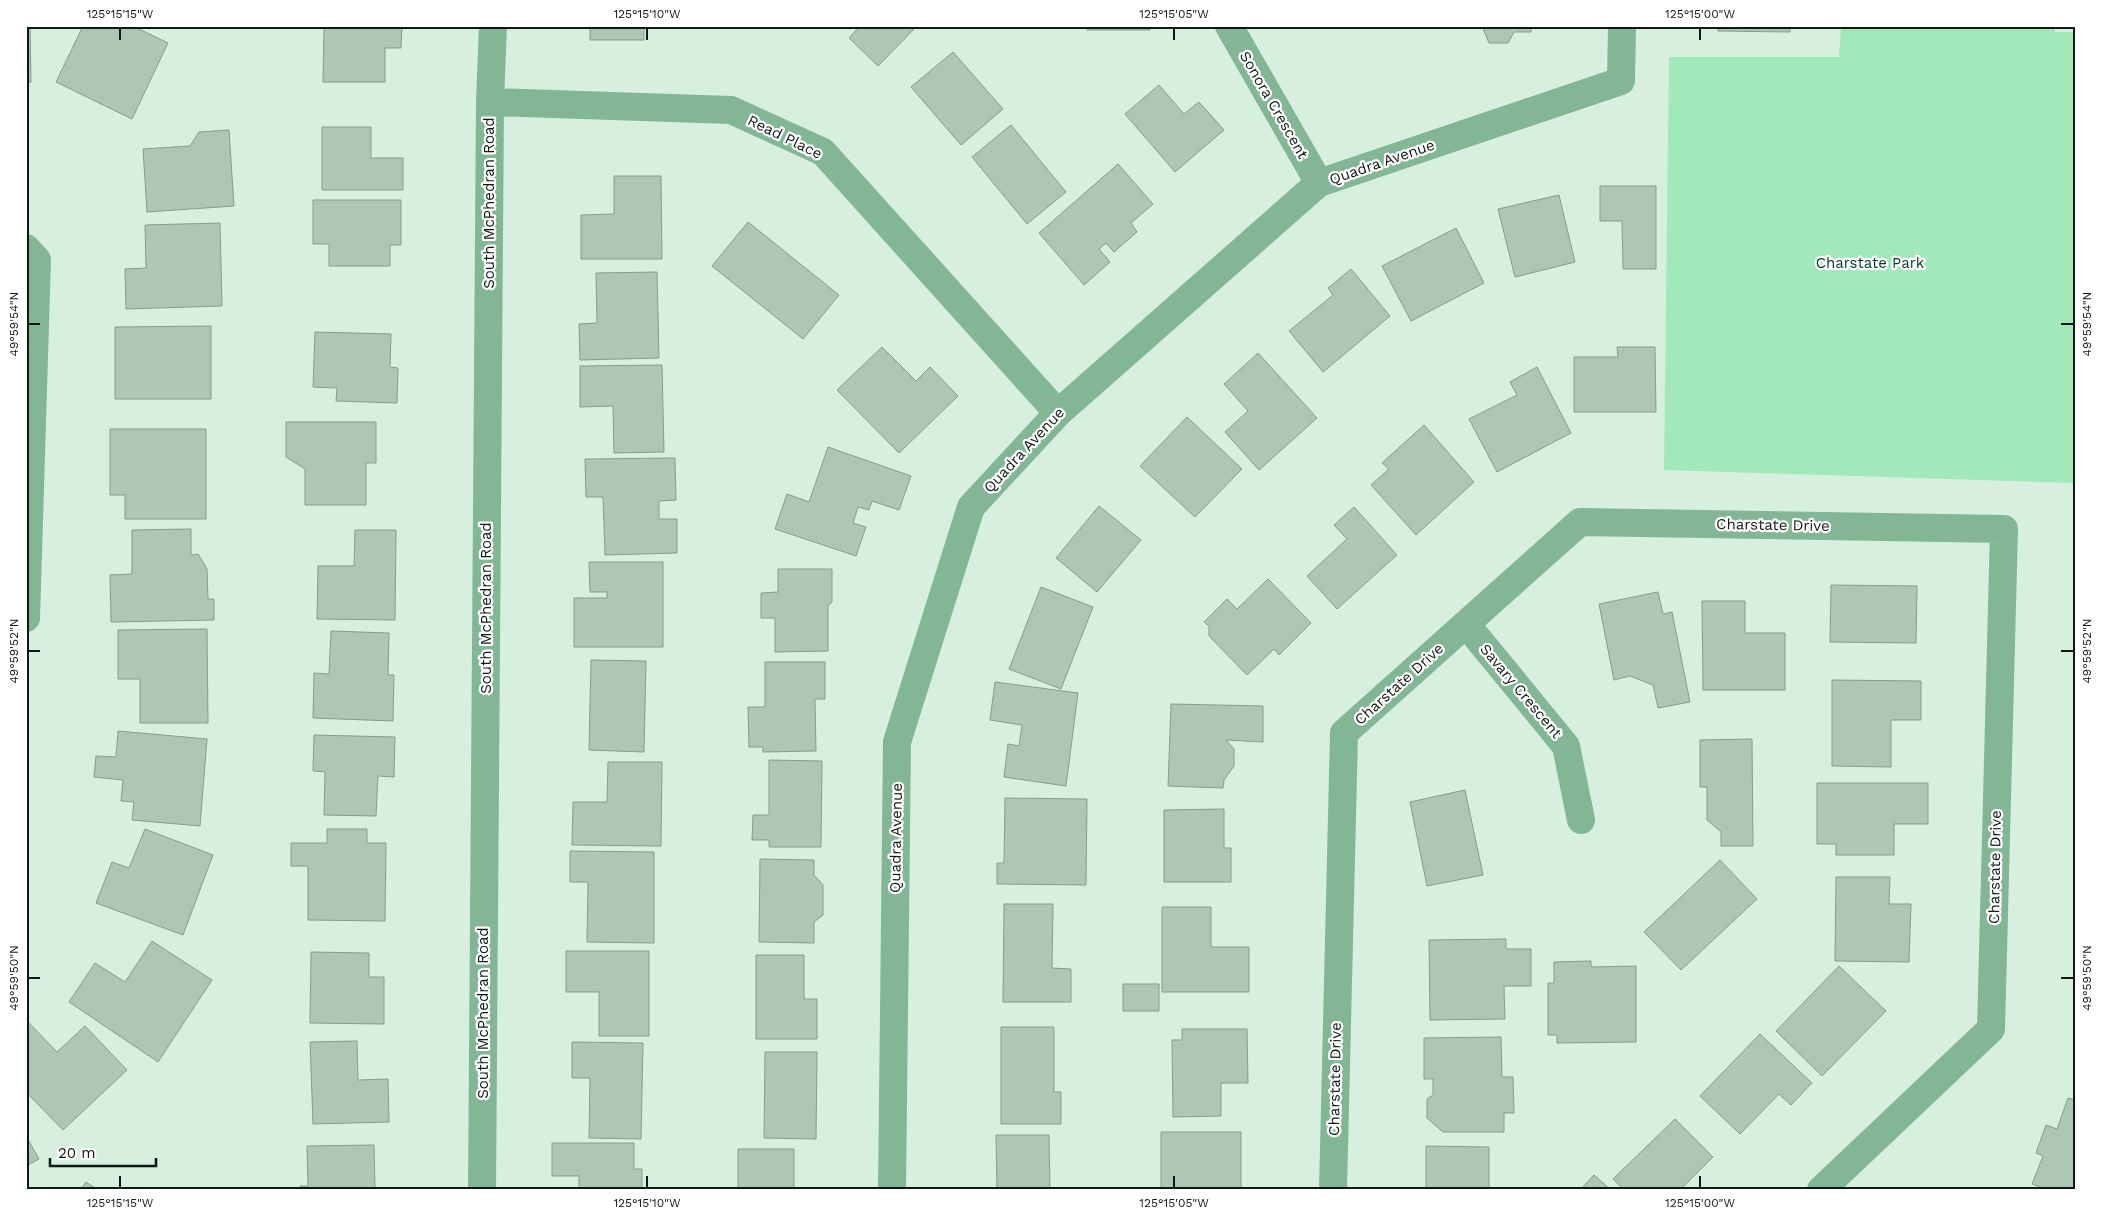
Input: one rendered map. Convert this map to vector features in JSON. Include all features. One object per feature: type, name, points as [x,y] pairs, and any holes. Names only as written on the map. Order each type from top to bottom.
[{"type":"street","name":"South McPhedran Road","points":[[482,1190],[490,102],[493,26]]},
{"type":"street","name":"Sonora Crescent","points":[[1229,26],[1319,183]]},
{"type":"street","name":"Quadra Avenue","points":[[892,1190],[897,742],[971,507],[1058,413],[1319,183],[1621,81],[1622,26]]},
{"type":"street","name":"Read Place","points":[[490,102],[731,110],[823,152],[1058,413]]},
{"type":"street","points":[[26,248],[37,260],[26,618]]},
{"type":"street","name":"Charstate Drive","points":[[1333,1190],[1344,733],[1580,522],[2004,529],[1991,1029],[1821,1190]]},
{"type":"street","name":"Savary Crescent","points":[[1466,624],[1566,746],[1581,820]]},
{"type":"green space","name":"Charstate Park","points":[[1841,26],[2054,26],[2055,32],[2075,32],[2075,483],[1664,470],[1669,57],[1839,57]]},
{"type":"building","points":[[26,26],[30,26],[31,82],[26,82]]},
{"type":"building","points":[[83,26],[133,26],[168,43],[132,119],[56,82]]},
{"type":"building","points":[[324,26],[402,26],[401,48],[385,48],[385,82],[323,82]]},
{"type":"building","points":[[590,26],[644,26],[644,40],[590,40]]},
{"type":"building","points":[[860,26],[917,26],[878,66],[849,38]]},
{"type":"building","points":[[1087,26],[1150,26],[1150,30],[1087,30]]},
{"type":"building","points":[[1482,26],[1531,26],[1531,32],[1514,32],[1508,43],[1489,43]]},
{"type":"building","points":[[1718,26],[1790,26],[1790,32],[1718,31]]},
{"type":"building","points":[[953,52],[1003,109],[961,145],[911,87]]},
{"type":"building","points":[[1159,85],[1184,114],[1199,102],[1224,130],[1175,172],[1125,114]]},
{"type":"building","points":[[1011,125],[1066,192],[1027,224],[972,157]]},
{"type":"building","points":[[322,127],[371,127],[371,158],[403,158],[403,190],[322,190]]},
{"type":"building","points":[[229,130],[234,206],[147,212],[143,149],[190,146],[199,132]]},
{"type":"building","points":[[1118,164],[1153,204],[1131,223],[1137,232],[1114,252],[1106,243],[1099,249],[1110,262],[1084,285],[1039,233]]},
{"type":"building","points":[[614,176],[661,176],[662,259],[581,259],[581,215],[614,214]]},
{"type":"building","points":[[1600,186],[1656,186],[1656,269],[1623,269],[1622,221],[1600,221]]},
{"type":"building","points":[[1559,195],[1575,262],[1515,277],[1498,209]]},
{"type":"building","points":[[313,200],[401,200],[401,245],[390,245],[390,266],[329,266],[329,244],[313,244]]},
{"type":"building","points":[[748,222],[839,295],[803,339],[712,266]]},
{"type":"building","points":[[220,223],[222,306],[126,309],[125,269],[146,268],[145,225]]},
{"type":"building","points":[[1456,228],[1484,283],[1411,321],[1382,266]]},
{"type":"building","points":[[1351,269],[1390,316],[1323,372],[1289,331],[1333,295],[1328,288]]},
{"type":"building","points":[[657,272],[659,358],[580,360],[579,324],[597,323],[596,273]]},
{"type":"building","points":[[211,326],[211,399],[115,399],[115,327]]},
{"type":"building","points":[[315,332],[391,334],[390,367],[398,368],[397,403],[336,401],[337,388],[313,387]]},
{"type":"building","points":[[882,347],[916,381],[930,367],[958,396],[899,453],[837,390]]},
{"type":"building","points":[[1617,347],[1655,347],[1656,412],[1574,412],[1574,357],[1618,357]]},
{"type":"building","points":[[1258,353],[1317,418],[1259,470],[1225,432],[1248,411],[1224,384]]},
{"type":"building","points":[[662,365],[664,452],[614,453],[613,406],[580,407],[580,366]]},
{"type":"building","points":[[1537,367],[1571,433],[1497,472],[1469,419],[1517,395],[1510,382]]},
{"type":"building","points":[[1187,417],[1242,469],[1195,517],[1140,466]]},
{"type":"building","points":[[286,422],[376,422],[376,463],[366,463],[366,505],[305,505],[305,469],[286,457]]},
{"type":"building","points":[[1424,425],[1474,482],[1416,535],[1371,485],[1389,469],[1382,463]]},
{"type":"building","points":[[110,429],[206,429],[206,519],[125,519],[125,495],[110,495]]},
{"type":"building","points":[[828,447],[911,476],[899,510],[872,501],[869,510],[858,507],[853,523],[866,527],[856,556],[775,529],[787,494],[809,502]]},
{"type":"building","points":[[675,458],[676,500],[659,501],[659,519],[677,519],[677,553],[605,555],[603,497],[586,497],[585,459]]},
{"type":"building","points":[[1099,506],[1141,540],[1097,592],[1056,558]]},
{"type":"building","points":[[1354,507],[1397,555],[1337,609],[1307,576],[1347,539],[1334,525]]},
{"type":"building","points":[[191,529],[191,555],[198,554],[207,569],[208,599],[214,599],[214,620],[111,622],[110,575],[132,574],[132,530]]},
{"type":"building","points":[[355,530],[396,530],[395,620],[317,619],[318,566],[354,566]]},
{"type":"building","points":[[589,562],[663,562],[663,647],[574,647],[574,598],[607,598],[607,592],[590,592]]},
{"type":"building","points":[[778,569],[832,569],[832,602],[828,606],[828,651],[775,652],[775,618],[761,618],[761,593],[778,592]]},
{"type":"building","points":[[1268,579],[1311,623],[1279,655],[1274,649],[1247,675],[1209,636],[1209,626],[1204,622],[1227,599],[1237,609]]},
{"type":"building","points":[[1831,585],[1917,586],[1916,643],[1830,642]]},
{"type":"building","points":[[1041,587],[1093,607],[1061,689],[1009,669]]},
{"type":"building","points":[[1658,592],[1663,614],[1672,612],[1690,702],[1658,708],[1653,685],[1630,676],[1614,680],[1599,604]]},
{"type":"building","points":[[1702,601],[1745,601],[1745,633],[1785,633],[1785,690],[1703,690]]},
{"type":"building","points":[[207,629],[208,723],[140,723],[140,679],[118,679],[118,630]]},
{"type":"building","points":[[331,631],[389,633],[388,675],[394,675],[393,721],[313,718],[314,673],[329,674]]},
{"type":"building","points":[[591,660],[646,661],[644,752],[589,750]]},
{"type":"building","points":[[765,662],[825,662],[825,699],[815,699],[816,751],[763,752],[763,747],[749,747],[748,707],[765,707]]},
{"type":"building","points":[[1832,680],[1921,681],[1921,720],[1891,720],[1891,767],[1832,766]]},
{"type":"building","points":[[995,682],[1078,693],[1066,786],[1004,777],[1008,744],[1019,746],[1022,725],[990,720]]},
{"type":"building","points":[[1171,704],[1263,706],[1263,742],[1226,740],[1234,749],[1234,766],[1224,780],[1223,788],[1168,786]]},
{"type":"building","points":[[118,731],[207,739],[200,826],[132,820],[134,802],[121,801],[123,780],[94,777],[96,756],[116,757]]},
{"type":"building","points":[[314,735],[395,737],[394,777],[378,776],[376,816],[324,815],[325,772],[313,771]]},
{"type":"building","points":[[1752,739],[1753,846],[1721,846],[1721,832],[1707,820],[1707,787],[1700,787],[1700,740]]},
{"type":"building","points":[[769,760],[822,761],[821,847],[769,847],[769,840],[752,840],[753,815],[769,815]]},
{"type":"building","points":[[608,762],[662,762],[661,846],[572,845],[573,802],[607,802]]},
{"type":"building","points":[[1817,783],[1928,783],[1928,824],[1894,824],[1894,855],[1836,855],[1836,844],[1817,844]]},
{"type":"building","points":[[1465,790],[1483,875],[1427,886],[1410,802]]},
{"type":"building","points":[[1005,798],[1087,799],[1086,885],[997,884],[997,863],[1004,863]]},
{"type":"building","points":[[1224,809],[1224,848],[1231,848],[1231,882],[1164,882],[1164,810]]},
{"type":"building","points":[[145,829],[213,855],[183,935],[96,903],[112,862],[129,868]]},
{"type":"building","points":[[327,829],[367,829],[367,843],[386,843],[385,921],[308,920],[308,866],[291,866],[291,843],[327,843]]},
{"type":"building","points":[[570,851],[654,852],[654,943],[587,942],[588,882],[570,882]]},
{"type":"building","points":[[760,859],[814,860],[814,875],[823,885],[823,915],[814,922],[814,943],[759,942]]},
{"type":"building","points":[[1720,860],[1757,899],[1681,970],[1644,932]]},
{"type":"building","points":[[1836,877],[1890,877],[1889,904],[1911,904],[1909,962],[1835,961]]},
{"type":"building","points":[[1004,904],[1053,904],[1052,968],[1071,969],[1071,1002],[1003,1002]]},
{"type":"building","points":[[1162,907],[1211,907],[1211,947],[1249,947],[1249,992],[1162,992]]},
{"type":"building","points":[[1506,939],[1506,949],[1531,949],[1531,986],[1504,986],[1505,1019],[1430,1020],[1429,940]]},
{"type":"building","points":[[152,941],[212,980],[158,1062],[69,1002],[95,963],[125,982]]},
{"type":"building","points":[[566,951],[649,951],[649,1036],[599,1036],[599,992],[566,992]]},
{"type":"building","points":[[311,952],[369,953],[369,977],[384,977],[384,1024],[310,1023]]},
{"type":"building","points":[[756,955],[804,955],[804,999],[817,999],[817,1039],[756,1039]]},
{"type":"building","points":[[1591,961],[1591,967],[1636,966],[1636,1042],[1557,1043],[1557,1035],[1548,1035],[1548,983],[1554,983],[1554,962]]},
{"type":"building","points":[[1839,966],[1886,1011],[1822,1076],[1776,1031]]},
{"type":"building","points":[[1123,984],[1159,984],[1159,1011],[1123,1011]]},
{"type":"building","points":[[28,1022],[57,1052],[85,1026],[127,1070],[63,1130],[26,1092],[26,1024]]},
{"type":"building","points":[[1001,1027],[1054,1027],[1054,1092],[1061,1092],[1061,1124],[1001,1124]]},
{"type":"building","points":[[1182,1029],[1247,1029],[1248,1083],[1221,1083],[1221,1116],[1173,1117],[1172,1040],[1182,1040]]},
{"type":"building","points":[[1760,1034],[1812,1083],[1791,1105],[1779,1094],[1740,1134],[1700,1096]]},
{"type":"building","points":[[1501,1037],[1502,1077],[1513,1077],[1514,1113],[1504,1113],[1504,1132],[1443,1132],[1427,1118],[1427,1099],[1433,1095],[1433,1079],[1424,1079],[1424,1038]]},
{"type":"building","points":[[357,1041],[358,1080],[388,1079],[389,1122],[313,1124],[310,1042]]},
{"type":"building","points":[[572,1042],[643,1043],[641,1139],[589,1138],[590,1078],[572,1078]]},
{"type":"building","points":[[765,1052],[817,1052],[816,1139],[764,1138]]},
{"type":"building","points":[[2068,1098],[2075,1100],[2075,1190],[2048,1190],[2032,1184],[2043,1156],[2036,1153],[2046,1125],[2057,1129]]},
{"type":"building","points":[[1675,1119],[1713,1157],[1680,1190],[1624,1190],[1613,1179]]},
{"type":"building","points":[[1161,1132],[1241,1132],[1241,1190],[1161,1190]]},
{"type":"building","points":[[996,1135],[1049,1135],[1050,1190],[997,1190]]},
{"type":"building","points":[[26,1136],[39,1159],[26,1166]]},
{"type":"building","points":[[552,1143],[634,1143],[634,1169],[642,1169],[642,1190],[579,1190],[579,1176],[552,1176]]},
{"type":"building","points":[[374,1145],[375,1189],[380,1190],[301,1190],[300,1186],[308,1186],[307,1146]]},
{"type":"building","points":[[1426,1146],[1489,1147],[1489,1190],[1426,1190]]},
{"type":"building","points":[[738,1149],[794,1149],[794,1190],[738,1190]]},
{"type":"building","points":[[1594,1175],[1611,1190],[1580,1190]]},
{"type":"building","points":[[86,1182],[98,1190],[80,1190]]}]
